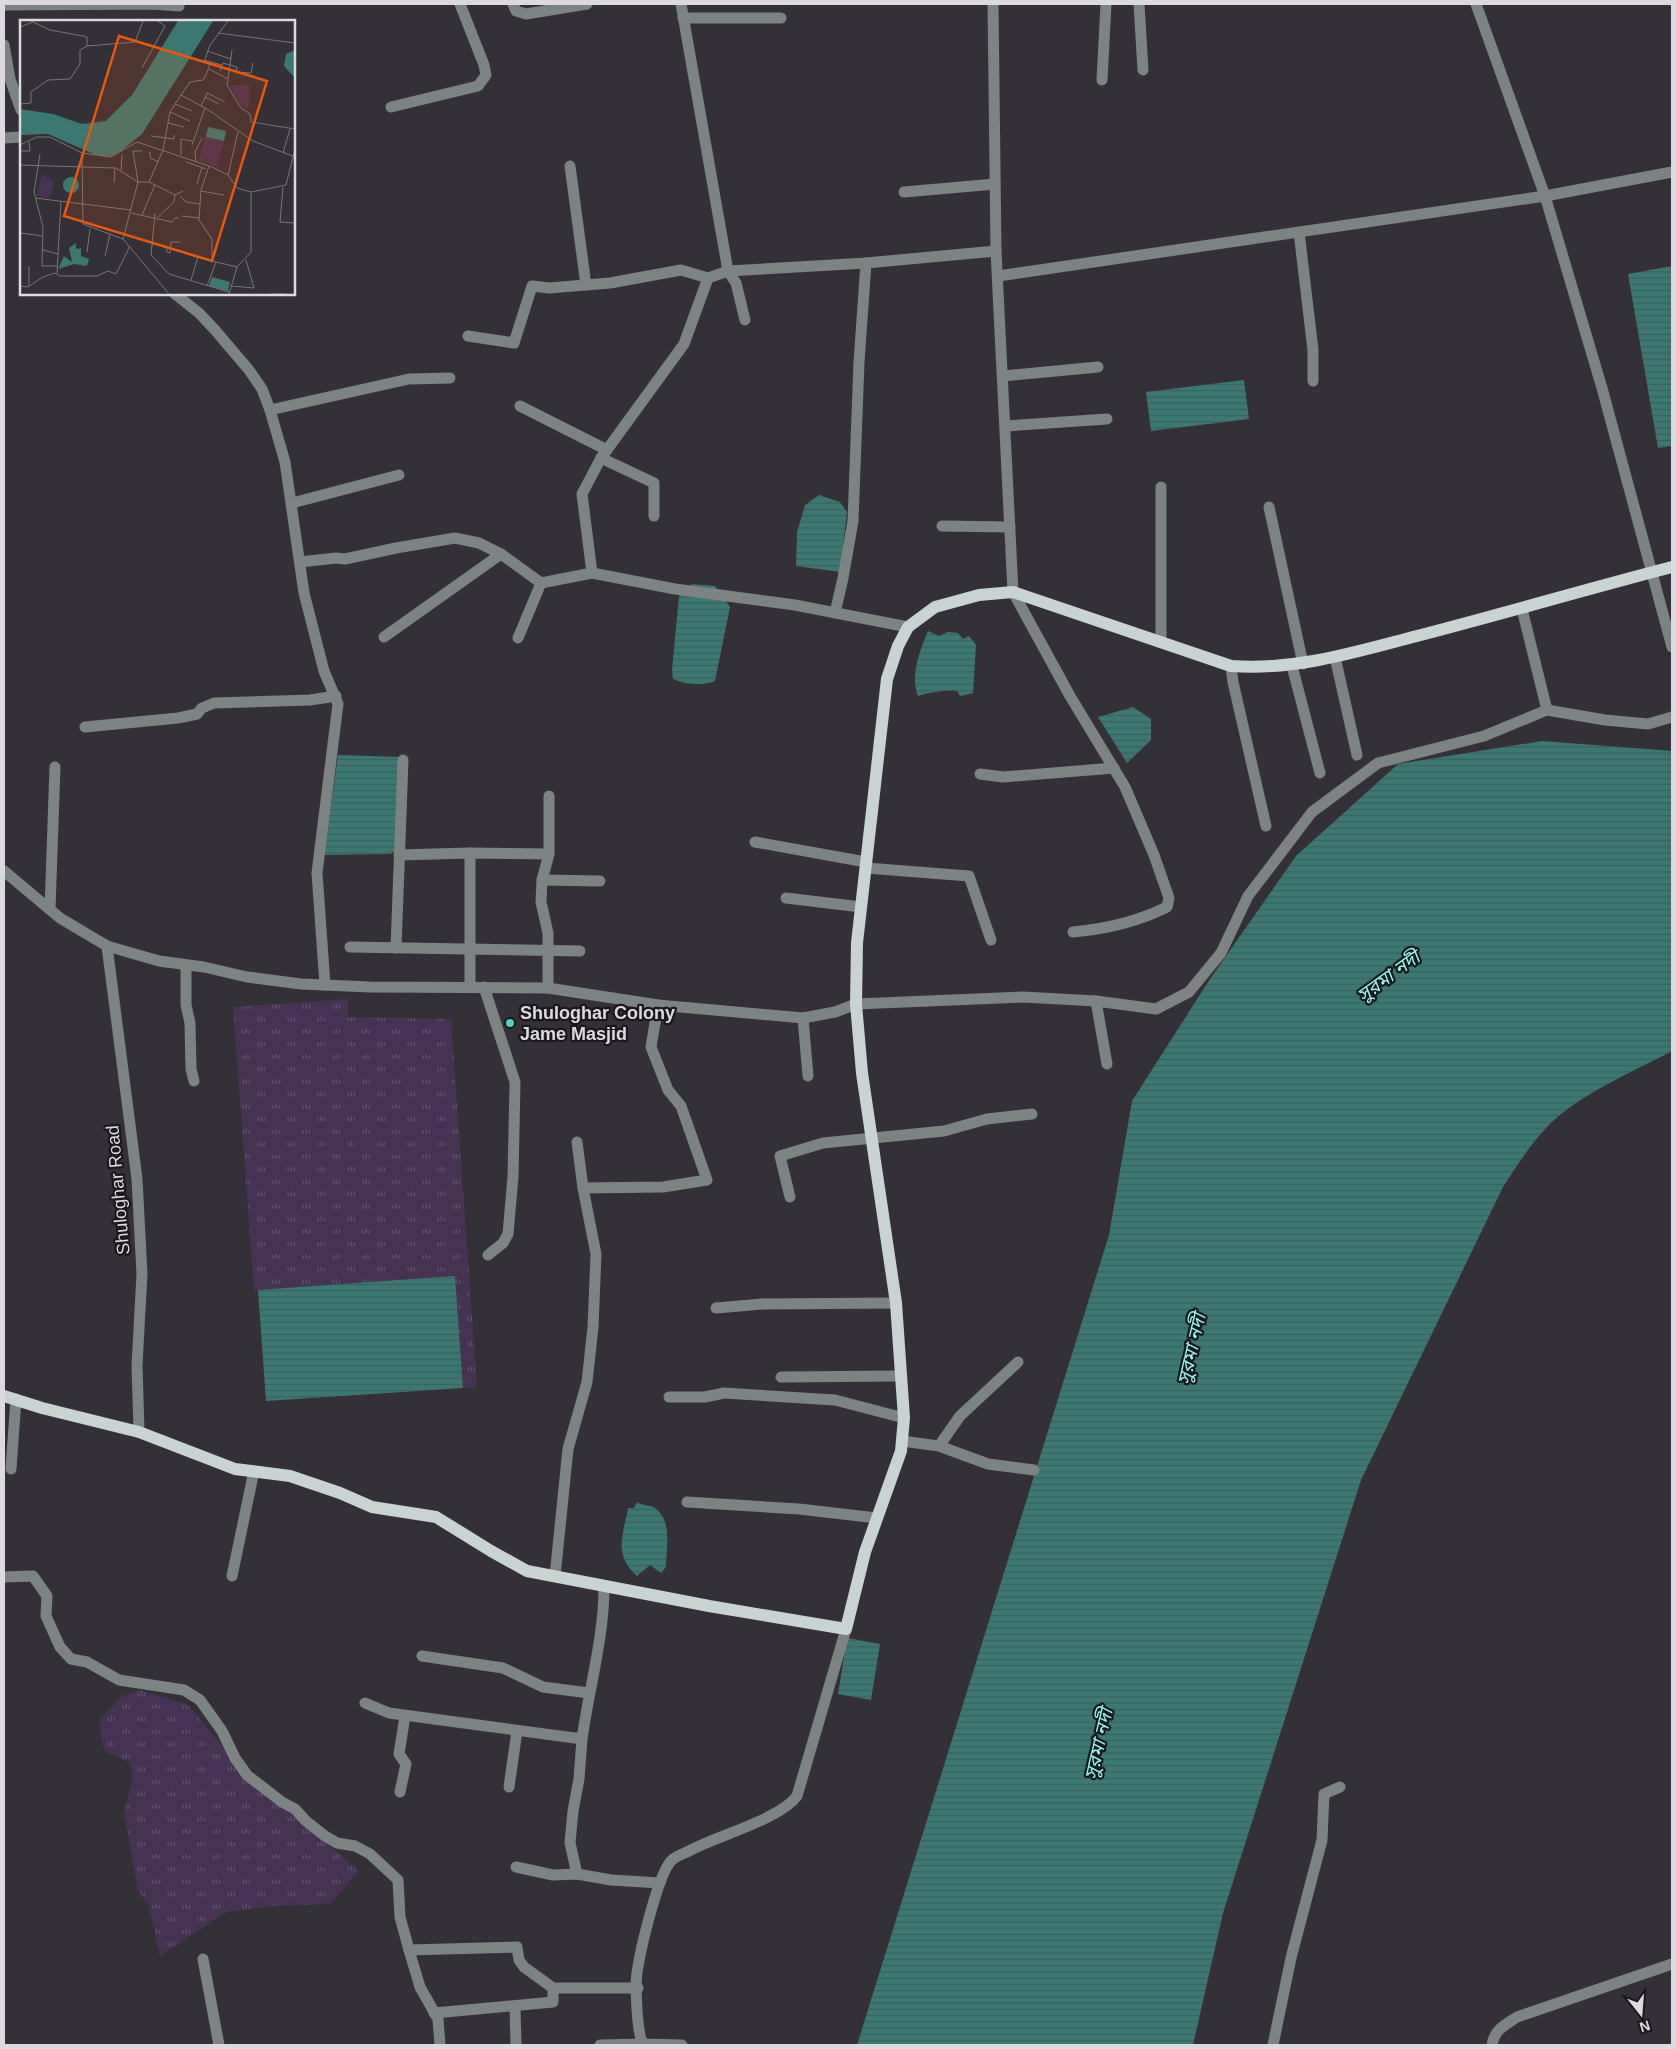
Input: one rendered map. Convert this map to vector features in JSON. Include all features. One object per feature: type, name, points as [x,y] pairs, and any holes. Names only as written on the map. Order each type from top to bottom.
[{"type":"main road","points":[[10,1398],[139,1432],[235,1469],[290,1476],[340,1493],[372,1507],[436,1517],[527,1571],[604,1587],[846,1629],[865,1552],[900,1451],[904,1418],[896,1303],[862,1073],[856,1004],[858,943],[887,679],[898,646],[908,627],[935,607],[979,595],[1013,592],[1231,666],[1254,668],[1297,665],[1522,609],[1672,567]]},
{"type":"street","points":[[4,5],[153,4],[179,6]]},
{"type":"street","points":[[391,107],[478,86],[486,75],[460,4]]},
{"type":"street","points":[[513,4],[516,11],[526,14],[587,4]]},
{"type":"street","points":[[681,4],[728,271],[736,283],[745,320]]},
{"type":"street","points":[[992,4],[996,251],[1013,592],[1070,696],[1125,786],[1154,855],[1168,898],[1167,907],[1150,916],[1102,929],[1073,932]]},
{"type":"street","points":[[1102,80],[1106,4]]},
{"type":"street","points":[[1139,4],[1143,70]]},
{"type":"street","points":[[1476,4],[1545,196],[1602,388],[1672,648]]},
{"type":"street","points":[[683,18],[781,18]]},
{"type":"street","points":[[4,45],[10,79],[20,107]]},
{"type":"street","points":[[4,138],[20,137]]},
{"type":"street","points":[[570,166],[586,284]]},
{"type":"street","points":[[998,276],[1545,196],[1672,172]]},
{"type":"street","points":[[904,192],[995,184]]},
{"type":"street","points":[[1299,232],[1313,350],[1313,381]]},
{"type":"street","points":[[468,336],[514,343],[532,286],[549,288],[610,283],[682,270],[708,278],[728,271],[866,263],[996,251]]},
{"type":"street","points":[[835,613],[853,521],[859,362],[866,263]]},
{"type":"street","points":[[592,573],[582,494],[604,454],[684,344],[708,278]]},
{"type":"street","points":[[176,295],[199,313],[249,370],[262,389],[285,462],[304,593],[324,671],[338,704],[317,873],[325,985]]},
{"type":"street","points":[[1003,376],[1098,367]]},
{"type":"street","points":[[270,410],[409,378],[450,378]]},
{"type":"street","points":[[520,406],[654,483],[654,516]]},
{"type":"street","points":[[1006,426],[1107,419]]},
{"type":"street","points":[[292,504],[399,475]]},
{"type":"street","points":[[1161,487],[1161,642]]},
{"type":"street","points":[[1269,507],[1297,665],[1320,773]]},
{"type":"street","points":[[942,526],[1010,527]]},
{"type":"street","points":[[300,562],[336,558],[345,559],[455,538],[479,543],[501,554],[541,583],[592,573],[675,589],[795,605],[908,627]]},
{"type":"street","points":[[384,637],[501,554]]},
{"type":"street","points":[[518,638],[541,583]]},
{"type":"street","points":[[1522,609],[1547,710]]},
{"type":"street","points":[[1335,657],[1357,755]]},
{"type":"street","points":[[1231,666],[1266,826]]},
{"type":"street","points":[[85,727],[178,718],[197,714],[202,708],[214,703],[310,700],[336,696]]},
{"type":"street","points":[[4,871],[60,918],[107,946],[160,961],[246,977],[325,985],[370,987],[548,988],[658,1005],[803,1018],[835,1012],[856,1004],[1022,997],[1096,1001],[1156,1009],[1189,992],[1221,953],[1248,896],[1312,812],[1378,763],[1484,736],[1547,710],[1605,720],[1648,724],[1672,716]]},
{"type":"street","points":[[396,948],[403,760]]},
{"type":"street","points":[[50,910],[55,767]]},
{"type":"street","points":[[980,774],[1003,777],[1114,768]]},
{"type":"street","points":[[548,988],[548,933],[541,902],[542,880],[549,854],[549,796]]},
{"type":"street","points":[[755,842],[866,865],[969,876],[990,940]]},
{"type":"street","points":[[470,853],[470,987]]},
{"type":"street","points":[[399,855],[470,853],[549,854]]},
{"type":"street","points":[[542,880],[600,881]]},
{"type":"street","points":[[786,898],[862,907]]},
{"type":"street","name":"Shuloghar Road","points":[[107,946],[137,1180],[142,1274],[137,1365],[139,1432]]},
{"type":"street","points":[[350,947],[580,951]]},
{"type":"street","points":[[186,965],[186,1005],[190,1023],[191,1069],[194,1081]]},
{"type":"street","points":[[484,987],[515,1082],[514,1177],[508,1234],[503,1243],[488,1255]]},
{"type":"street","points":[[1096,1001],[1107,1064]]},
{"type":"street","points":[[582,1188],[663,1187],[707,1180],[681,1106],[668,1090],[651,1047],[658,1005]]},
{"type":"street","points":[[803,1018],[808,1076]]},
{"type":"street","points":[[790,1198],[780,1156],[823,1144],[872,1137],[944,1131],[987,1118],[1032,1114]]},
{"type":"street","points":[[555,1576],[568,1449],[587,1382],[593,1327],[596,1254],[582,1188],[577,1142]]},
{"type":"street","points":[[716,1308],[762,1304],[896,1303]]},
{"type":"street","points":[[939,1446],[960,1416],[1018,1362]]},
{"type":"street","points":[[781,1378],[900,1376]]},
{"type":"street","points":[[669,1397],[705,1397],[724,1393],[835,1400],[904,1418]]},
{"type":"street","points":[[10,1398],[11,1469]]},
{"type":"street","points":[[902,1440],[939,1446],[988,1464],[1034,1470]]},
{"type":"street","points":[[232,1576],[254,1471]]},
{"type":"street","points":[[687,1502],[799,1509],[877,1518]]},
{"type":"street","points":[[4,1577],[33,1576],[47,1596],[46,1616],[60,1647],[71,1659],[87,1662],[119,1680],[184,1690],[200,1700],[222,1731],[235,1758],[247,1775],[282,1802],[295,1809],[306,1821],[325,1836],[370,1854],[398,1880],[400,1917],[408,1950],[420,1986],[438,2019],[440,2045]]},
{"type":"street","points":[[577,1874],[570,1843],[573,1811],[579,1779],[582,1739],[589,1693],[604,1613],[604,1587]]},
{"type":"street","points":[[635,2045],[639,2033],[637,1974],[660,1884],[672,1860],[694,1848],[758,1821],[790,1805],[797,1796],[846,1629]]},
{"type":"street","points":[[422,1656],[502,1668],[542,1687],[589,1693]]},
{"type":"street","points":[[366,1703],[389,1714],[582,1739]]},
{"type":"street","points":[[400,1792],[406,1764],[399,1754],[404,1716]]},
{"type":"street","points":[[509,1787],[517,1730]]},
{"type":"street","points":[[1273,2045],[1291,1958],[1322,1840],[1324,1794],[1340,1787]]},
{"type":"street","points":[[516,1867],[553,1875],[577,1874],[611,1880],[660,1884]]},
{"type":"street","points":[[408,1950],[517,1948],[519,1960],[524,1967],[553,1988],[638,1988]]},
{"type":"street","points":[[203,1960],[219,2045]]},
{"type":"street","points":[[1492,2045],[1493,2037],[1502,2026],[1517,2017],[1672,1964]]},
{"type":"street","points":[[434,2013],[553,2002],[553,1988]]},
{"type":"street","points":[[515,2007],[516,2045]]},
{"type":"street","points":[[600,2045],[682,2045]]},
{"type":"green space","points":[[348,999],[348,1017],[451,1019],[477,1387],[463,1388],[455,1277],[254,1291],[233,1007]]},
{"type":"green space","points":[[139,1690],[188,1705],[247,1775],[359,1871],[330,1904],[273,1906],[226,1912],[160,1956],[149,1907],[138,1890],[124,1814],[133,1775],[129,1762],[104,1751],[99,1721],[121,1697]]},
{"type":"water","points":[[1672,266],[1672,446],[1658,448],[1628,274]]},
{"type":"water","points":[[1244,380],[1249,419],[1151,431],[1146,392]]},
{"type":"water","points":[[819,495],[840,502],[847,512],[840,572],[796,566],[797,532],[805,505]]},
{"type":"water","points":[[692,584],[715,586],[730,607],[715,681],[704,684],[689,684],[673,679],[672,670],[679,596]]},
{"type":"water","points":[[928,631],[939,636],[948,632],[958,633],[963,639],[969,636],[976,645],[973,693],[960,696],[957,691],[947,691],[932,692],[918,696],[915,679],[917,663]]},
{"type":"water","points":[[1133,707],[1151,719],[1151,740],[1127,763],[1098,717]]},
{"type":"water","name":"সুরমা নদী","points":[[1542,741],[1672,751],[1672,1051],[1607,1084],[1575,1104],[1548,1126],[1530,1148],[1503,1187],[1361,1480],[1223,1913],[1193,2045],[857,2045],[1109,1235],[1132,1101],[1208,982],[1296,856],[1398,764]]},
{"type":"water","points":[[338,755],[400,757],[397,850],[390,854],[324,855]]},
{"type":"water","points":[[455,1276],[463,1388],[266,1401],[258,1290]]},
{"type":"water","points":[[637,1502],[655,1508],[664,1520],[667,1536],[666,1567],[661,1573],[650,1565],[637,1576],[625,1560],[622,1552],[622,1536],[628,1508],[634,1508]]},
{"type":"water","points":[[847,1638],[880,1644],[871,1700],[838,1694]]},
{"type":"place","name":"Shuloghar Colony Jame Masjid","points":[[510,1023]]}]
